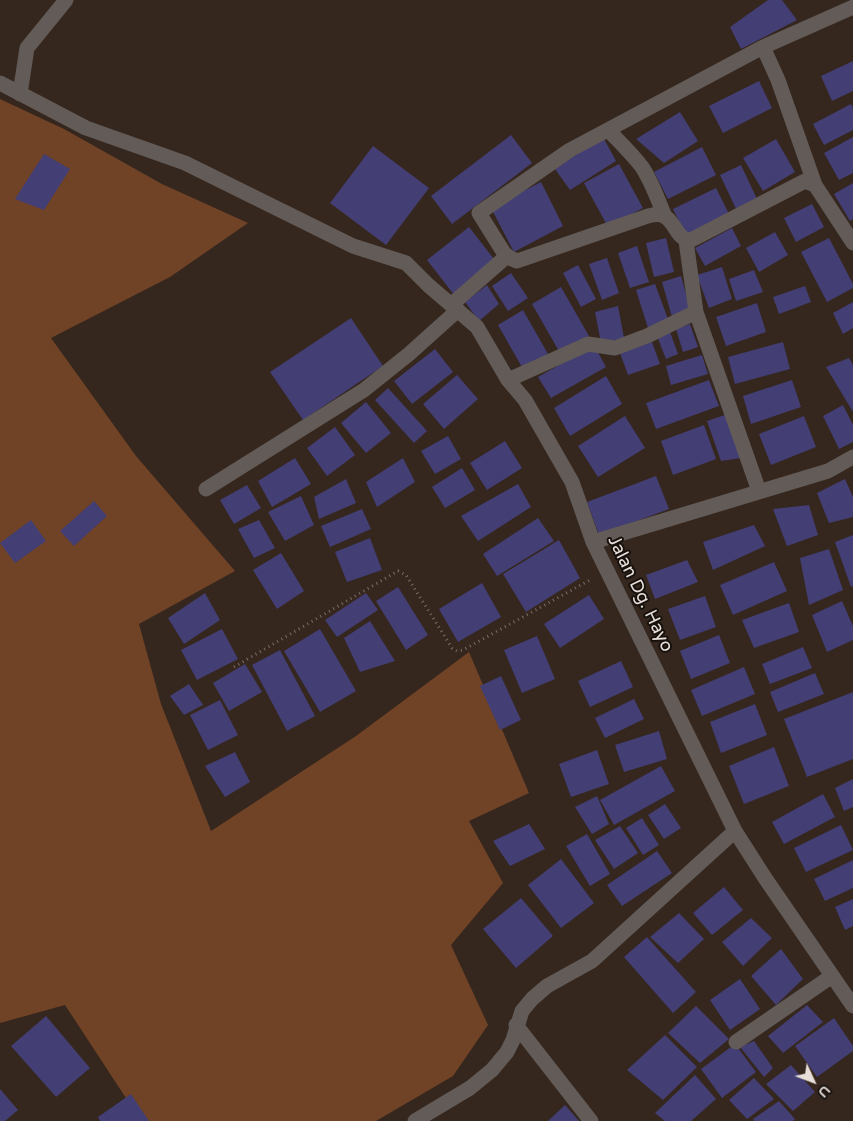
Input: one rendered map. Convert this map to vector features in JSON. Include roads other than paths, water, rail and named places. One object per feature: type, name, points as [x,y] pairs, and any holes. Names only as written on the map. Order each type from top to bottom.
[{"type":"street","points":[[20,94],[26,48],[66,0]]},
{"type":"street","points":[[759,491],[696,312],[686,241],[672,223],[660,214],[648,216],[517,261],[507,256],[479,213],[570,150],[764,47],[853,6]]},
{"type":"street","points":[[764,47],[778,80],[815,185],[853,243]]},
{"type":"street","name":"Jalan Dg. Hayo","points":[[0,83],[86,128],[185,163],[353,246],[406,263],[477,328],[508,380],[525,400],[572,482],[593,542],[735,831],[853,1006]]},
{"type":"street","points":[[608,130],[643,169],[652,185],[665,217]]},
{"type":"street","points":[[686,241],[697,238],[799,183],[805,181],[815,185]]},
{"type":"street","points":[[206,488],[364,390],[409,354],[507,256]]},
{"type":"street","points":[[508,380],[588,344],[615,348],[647,336],[696,312]]},
{"type":"street","points":[[593,542],[828,471],[853,458]]},
{"type":"street","points":[[420,1120],[470,1088],[492,1070],[507,1052],[513,1040],[522,1011],[532,999],[547,986],[592,961],[735,831]]},
{"type":"street","points":[[736,1042],[832,976]]},
{"type":"street","points":[[516,1026],[591,1121]]}]
